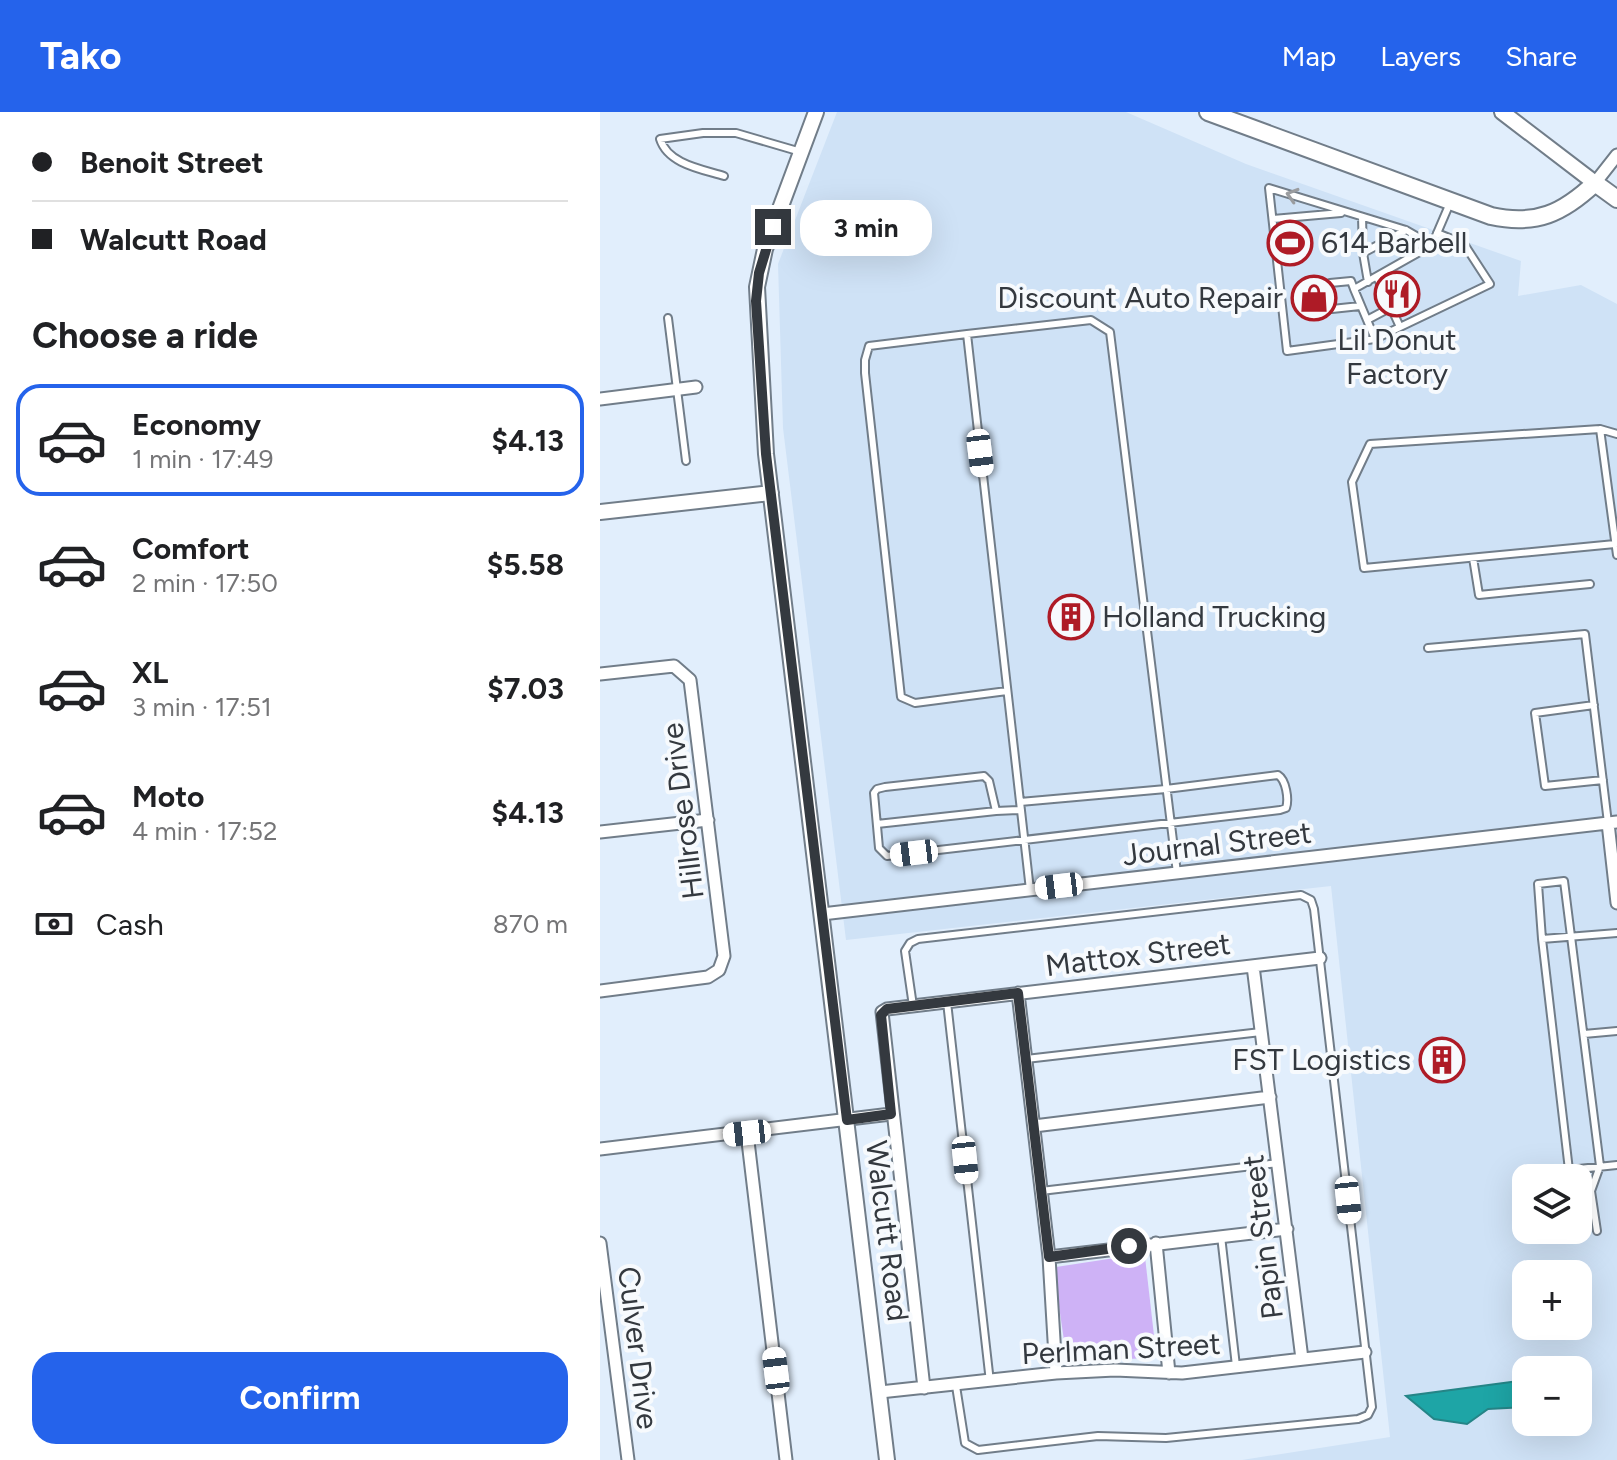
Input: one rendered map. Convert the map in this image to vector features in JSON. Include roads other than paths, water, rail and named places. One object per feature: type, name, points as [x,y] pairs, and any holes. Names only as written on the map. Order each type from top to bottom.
[{"type":"main road","points":[[1208,112],[1491,216],[1525,220],[1555,212],[1575,202],[1595,183],[1617,199]]},
{"type":"street","name":"Walcutt Road","points":[[816,112],[765,249],[756,301],[771,493],[887,1460]]},
{"type":"street","points":[[1502,112],[1595,183],[1617,155]]},
{"type":"street","points":[[600,399],[696,387]]},
{"type":"street","points":[[600,512],[771,493]]},
{"type":"street","name":"Hillrose Drive","points":[[600,674],[674,666],[690,680],[724,956],[719,970],[708,977],[600,991]]},
{"type":"street","points":[[600,832],[708,820]]},
{"type":"street","points":[[1612,823],[1617,903]]},
{"type":"street","name":"Journal Street","points":[[822,914],[1612,823]]},
{"type":"street","name":"Mattox Street","points":[[891,1114],[881,1015],[887,1009],[1320,958]]},
{"type":"street","name":"Papin Street","points":[[1253,966],[1302,1359]]},
{"type":"street","points":[[1018,993],[1049,1257],[1056,1373]]},
{"type":"street","points":[[1034,1126],[1270,1097]]},
{"type":"street","points":[[600,1149],[891,1114],[924,1388]]},
{"type":"street","points":[[747,1133],[786,1460]]},
{"type":"street","points":[[1049,1257],[1287,1229]]},
{"type":"street","name":"Culver Drive","points":[[600,1243],[628,1460]]},
{"type":"street","points":[[1156,1243],[1169,1373]]},
{"type":"street","name":"Perlman Street","points":[[880,1392],[1056,1373],[1115,1370],[1169,1373],[1365,1352]]},
{"type":"lane","points":[[724,176],[684,164],[663,148],[660,139],[703,133],[736,133],[801,152]]},
{"type":"lane","points":[[1432,245],[1406,230],[1269,188],[1287,351],[1375,339],[1490,284],[1464,244],[1437,233]]},
{"type":"lane","points":[[1354,289],[1377,277],[1386,268],[1403,263],[1432,245],[1450,203]]},
{"type":"lane","points":[[1273,219],[1345,212]]},
{"type":"lane","points":[[1362,217],[1368,282]]},
{"type":"lane","points":[[1363,253],[1391,242],[1406,230]]},
{"type":"lane","points":[[1398,256],[1403,263]]},
{"type":"lane","points":[[1377,277],[1400,327]]},
{"type":"lane","points":[[1330,283],[1351,281],[1375,339]]},
{"type":"lane","points":[[1332,309],[1360,306]]},
{"type":"lane","points":[[1367,320],[1384,311]]},
{"type":"lane","points":[[668,318],[686,461]]},
{"type":"lane","points":[[1007,691],[915,703],[901,697],[865,360],[869,346],[1091,320],[1110,332],[1177,873]]},
{"type":"lane","points":[[967,334],[1030,890]]},
{"type":"lane","points":[[1600,429],[1614,505],[1617,555]]},
{"type":"lane","points":[[1615,544],[1364,568],[1352,482],[1370,444],[1600,429],[1617,434]]},
{"type":"lane","points":[[1473,558],[1479,595],[1590,584]]},
{"type":"lane","points":[[1428,648],[1585,634],[1603,780],[1612,823]]},
{"type":"lane","points":[[1594,705],[1535,713],[1545,786],[1603,780]]},
{"type":"lane","points":[[877,824],[996,811],[1278,775],[1283,780],[1287,804],[1280,810],[887,856],[879,848],[874,793],[877,789],[984,776],[989,781],[996,811]]},
{"type":"lane","points":[[1597,1231],[1591,1191],[1600,1166],[1564,881],[1538,884],[1569,1170],[1600,1166],[1617,1165]]},
{"type":"lane","points":[[913,1006],[905,951],[910,943],[918,939],[1301,895],[1311,900],[1372,1407],[1368,1415],[1358,1419],[1166,1438],[1098,1436],[978,1450],[965,1443],[956,1386]]},
{"type":"lane","points":[[1542,939],[1617,933]]},
{"type":"lane","points":[[947,1002],[990,1382]]},
{"type":"lane","points":[[1584,1034],[1617,1031]]},
{"type":"lane","points":[[1026,1059],[1261,1032]]},
{"type":"lane","points":[[1041,1191],[1279,1163]]},
{"type":"lane","points":[[1221,1236],[1236,1366]]},
{"type":"place","name":"614 Barbell","points":[[1290,243]]},
{"type":"place","name":"Lil Donut Factory","points":[[1397,294]]},
{"type":"place","name":"Discount Auto Repair","points":[[1314,298]]},
{"type":"place","name":"Holland Trucking","points":[[1071,617]]},
{"type":"place","name":"FST Logistics","points":[[1442,1060]]}]
